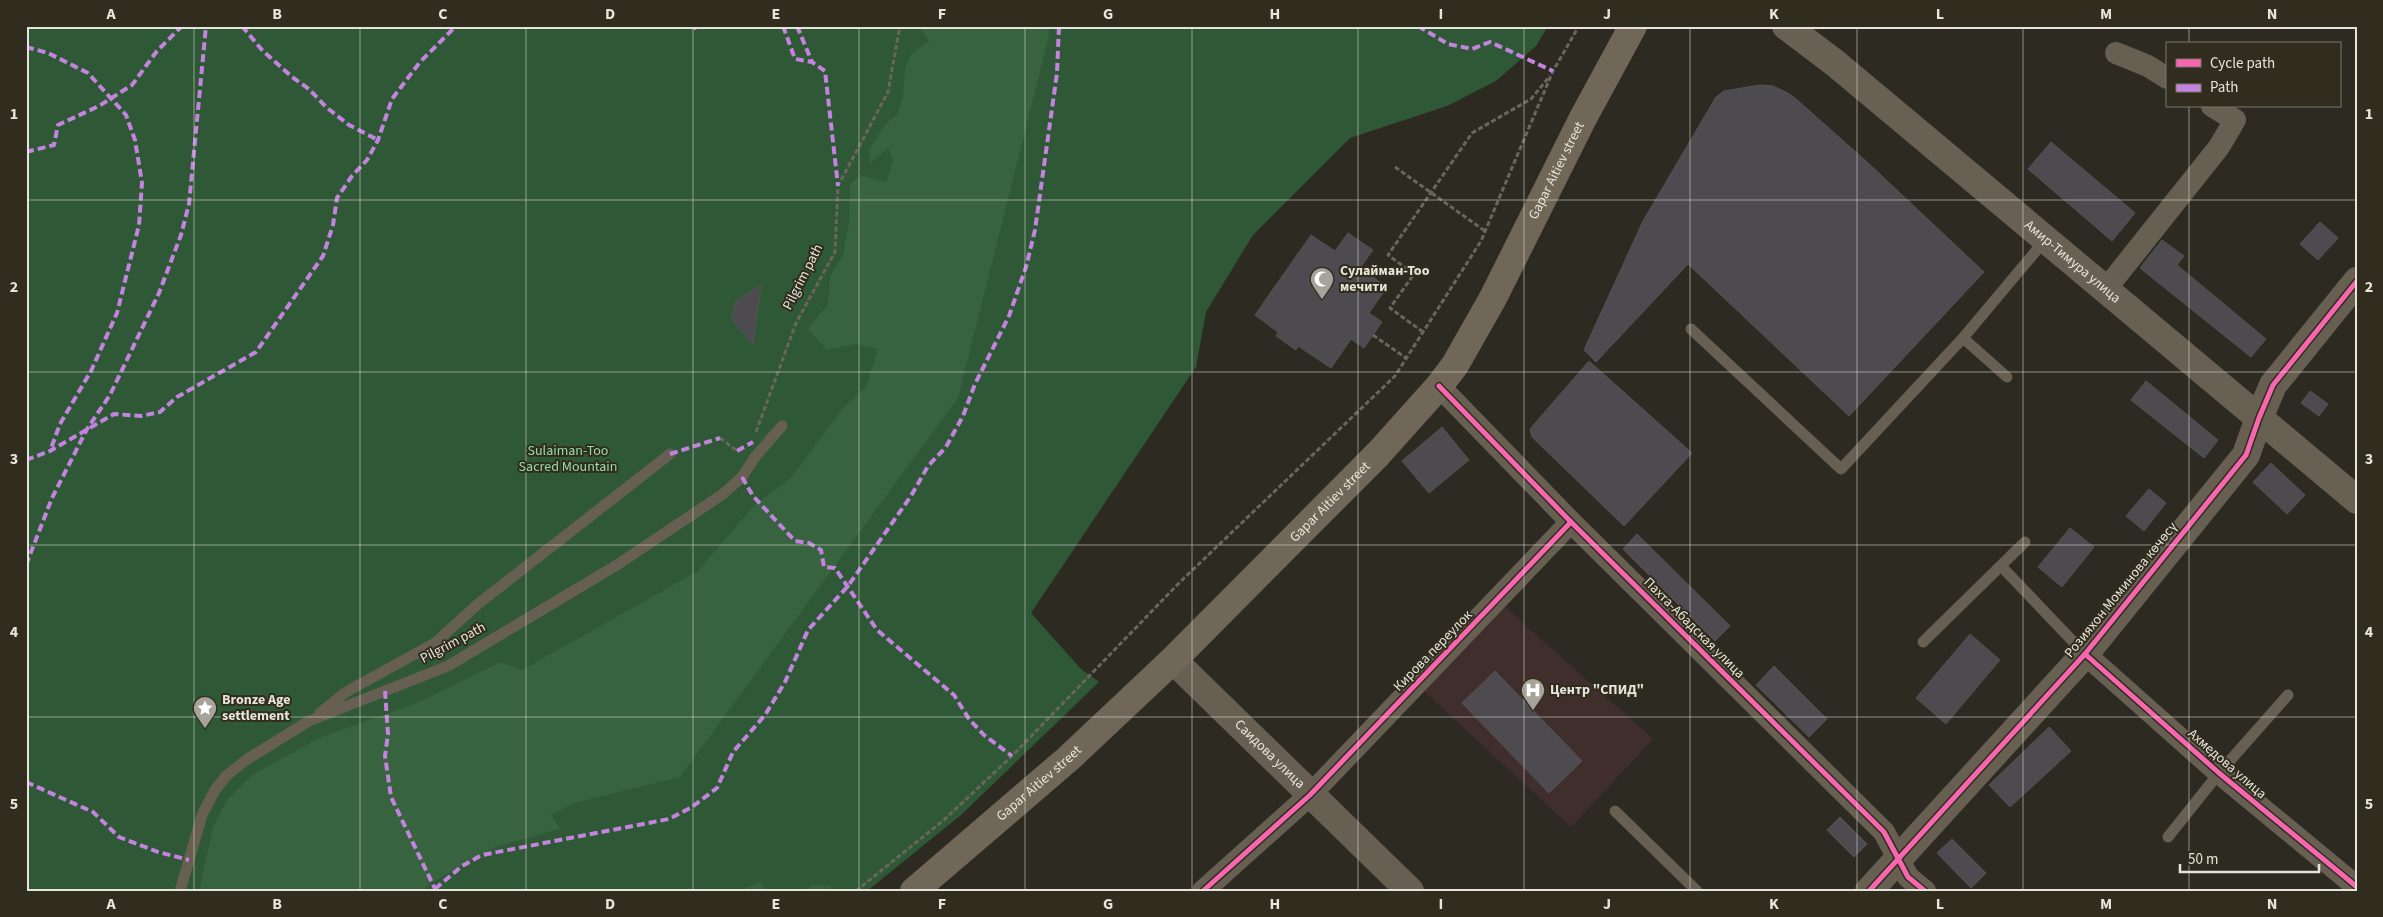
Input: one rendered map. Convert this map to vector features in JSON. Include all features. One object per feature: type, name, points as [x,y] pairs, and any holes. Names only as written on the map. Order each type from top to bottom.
[{"type":"main road","name":"Gapar Aitiev street","points":[[914,891],[1070,758],[1173,660],[1378,454],[1439,386],[1455,365],[1493,298],[1583,118],[1633,26]]},
{"type":"main road","name":"Амир-Тимура улица","points":[[1786,26],[1836,63],[2357,500]]},
{"type":"street","points":[[2116,53],[2148,66],[2166,77]]},
{"type":"street","points":[[2106,289],[2219,147],[2235,120],[2215,108]]},
{"type":"street","name":"Розияхон Моминова көчөсү","points":[[1869,891],[2085,654],[2246,455],[2273,385],[2357,281]]},
{"type":"street","name":"Пахта-Абадская улица","points":[[1439,386],[1571,522],[1884,832],[1908,877],[1925,891]]},
{"type":"street","name":"Кирова переулок","points":[[1203,891],[1310,795],[1571,522]]},
{"type":"street","name":"Ахмедова улица","points":[[2085,654],[2219,773],[2357,887]]},
{"type":"street","name":"Саидова улица","points":[[1173,660],[1410,891]]},
{"type":"lane","points":[[1691,329],[1841,469],[1963,338],[2047,239]]},
{"type":"lane","points":[[1963,338],[2008,377]]},
{"type":"lane","name":"Pilgrim path","points":[[180,891],[202,815],[215,790],[227,776],[249,758],[309,721],[456,661],[617,566],[724,494],[742,477],[755,457],[782,426]]},
{"type":"lane","points":[[309,721],[346,692],[435,642],[478,604],[670,454]]},
{"type":"lane","points":[[1923,642],[2025,542]]},
{"type":"lane","points":[[2001,566],[2085,654]]},
{"type":"lane","points":[[2168,837],[2219,773],[2288,695]]},
{"type":"lane","points":[[1615,811],[1697,891]]},
{"type":"path","points":[[856,891],[946,819],[1012,756],[1180,582],[1395,376],[1485,231],[1553,71],[1579,26]]},
{"type":"path","points":[[1422,332],[1390,308],[1414,274],[1388,255],[1472,133],[1531,99],[1553,71]]},
{"type":"path","points":[[1395,167],[1485,231]]},
{"type":"path","points":[[1373,335],[1406,358]]},
{"type":"path","points":[[720,438],[737,451]]},
{"type":"shaded area","name":"Центр \"СПИД\"","points":[[1502,604],[1653,739],[1571,827],[1415,683]]},
{"type":"green space","name":"Sulaiman-Too Sacred Mountain","points":[[26,26],[1548,26],[1536,46],[1496,81],[1447,106],[1350,138],[1253,235],[1206,312],[1196,367],[1031,613],[1081,669],[1099,682],[961,815],[867,891],[26,891]]},
{"type":"green space","points":[[919,26],[1049,26],[1049,36],[958,398],[680,777],[574,803],[551,815],[560,829],[495,847],[426,886],[428,891],[199,891],[213,827],[227,800],[252,775],[319,738],[414,704],[501,662],[522,670],[698,571],[755,504],[790,479],[843,408],[866,387],[878,349],[856,344],[827,350],[808,329],[828,304],[830,276],[843,255],[849,221],[850,185],[860,175],[886,182],[893,160],[888,148],[870,163],[869,150],[885,124],[897,115],[903,96],[905,68],[911,54],[929,41]]},
{"type":"green space","points":[[760,881],[766,891],[741,891]]},
{"type":"green space","points":[[813,885],[833,886],[826,891],[803,891]]},
{"type":"building","points":[[1760,85],[1773,86],[1795,98],[1866,161],[1984,272],[1849,416],[1688,264],[1596,362],[1584,350],[1643,221],[1716,97],[1724,91]]},
{"type":"building","points":[[2051,142],[2135,213],[2112,241],[2028,169]]},
{"type":"building","points":[[2320,222],[2338,238],[2318,260],[2300,244]]},
{"type":"building","name":"Сулайман-Тоо мечити","points":[[1348,233],[1373,250],[1360,268],[1387,287],[1369,313],[1382,322],[1364,348],[1351,339],[1331,368],[1298,346],[1296,350],[1276,336],[1278,332],[1255,315],[1311,235],[1335,251]]},
{"type":"building","points":[[2162,240],[2184,256],[2177,265],[2266,339],[2251,357],[2140,268]]},
{"type":"building","points":[[761,285],[753,344],[732,320],[735,302]]},
{"type":"building","points":[[1589,361],[1692,453],[1624,526],[1532,437],[1530,429]]},
{"type":"building","points":[[2146,381],[2218,440],[2204,458],[2131,400]]},
{"type":"building","points":[[2310,391],[2328,404],[2319,416],[2301,403]]},
{"type":"building","points":[[1442,427],[1469,460],[1429,493],[1402,461]]},
{"type":"building","points":[[2271,463],[2305,495],[2287,514],[2253,482]]},
{"type":"building","points":[[2149,489],[2166,503],[2144,531],[2126,516]]},
{"type":"building","points":[[2070,528],[2094,547],[2062,587],[2038,567]]},
{"type":"building","points":[[1637,534],[1730,626],[1715,641],[1623,549]]},
{"type":"building","points":[[1970,634],[2000,660],[1946,724],[1916,698]]},
{"type":"building","points":[[1774,666],[1827,719],[1809,737],[1756,685]]},
{"type":"building","points":[[1495,671],[1582,761],[1549,793],[1462,703]]},
{"type":"building","points":[[2049,727],[2071,751],[2010,807],[1989,785]]},
{"type":"building","points":[[1840,817],[1867,844],[1854,857],[1827,830]]},
{"type":"building","points":[[1952,839],[1986,873],[1971,888],[1937,853]]},
{"type":"marked path","points":[[26,152],[54,145],[58,125],[99,106],[132,85],[157,51],[182,26]]},
{"type":"marked path","points":[[26,565],[52,498],[87,429],[110,395],[159,293],[181,235],[189,204],[206,26]]},
{"type":"marked path","points":[[242,26],[262,50],[292,77],[309,89],[326,107],[349,125],[378,140]]},
{"type":"marked path","points":[[26,460],[50,451],[114,414],[141,416],[160,412],[177,397],[256,352],[323,256],[333,225],[337,198],[352,176],[367,160],[378,140],[392,99],[420,62],[456,26]]},
{"type":"marked path","points":[[690,26],[695,28],[695,26]]},
{"type":"marked path","points":[[783,26],[795,59],[812,62],[825,71],[838,186]]},
{"type":"marked path","points":[[797,26],[812,62]]},
{"type":"marked path","points":[[435,889],[462,866],[482,855],[669,819],[692,807],[717,788],[733,752],[765,715],[785,682],[808,630],[848,586],[911,496],[928,466],[946,447],[963,416],[975,384],[1009,316],[1026,267],[1035,230],[1057,73],[1059,26]]},
{"type":"marked path","points":[[1418,26],[1448,44],[1472,49],[1490,42],[1553,71]]},
{"type":"marked path","points":[[26,47],[48,53],[88,73],[126,115],[135,140],[142,183],[139,225],[117,313],[91,371],[60,424],[50,451]]},
{"type":"marked path","points":[[670,454],[720,438]]},
{"type":"marked path","points":[[737,451],[753,442]]},
{"type":"marked path","points":[[742,477],[753,496],[795,541],[809,543],[821,550],[824,567],[835,568],[877,630],[954,695],[969,719],[984,735],[1012,756]]},
{"type":"marked path","points":[[385,691],[388,734],[385,756],[391,797],[436,891]]},
{"type":"marked path","points":[[26,782],[93,812],[119,837],[158,852],[189,860]]},
{"type":"cycle path","points":[[1869,891],[2085,654],[2246,455],[2273,385],[2357,281]]},
{"type":"cycle path","points":[[1439,386],[1571,522],[1884,832],[1908,877],[1925,891]]},
{"type":"cycle path","points":[[1203,891],[1310,795],[1571,522]]},
{"type":"cycle path","points":[[2085,654],[2219,773],[2357,887]]},
{"type":"place","name":"Сулайман-Тоо мечити","points":[[1322,300]]},
{"type":"place","name":"Центр \"СПИД\"","points":[[1533,711]]},
{"type":"place","name":"Bronze Age settlement","points":[[205,729]]}]
